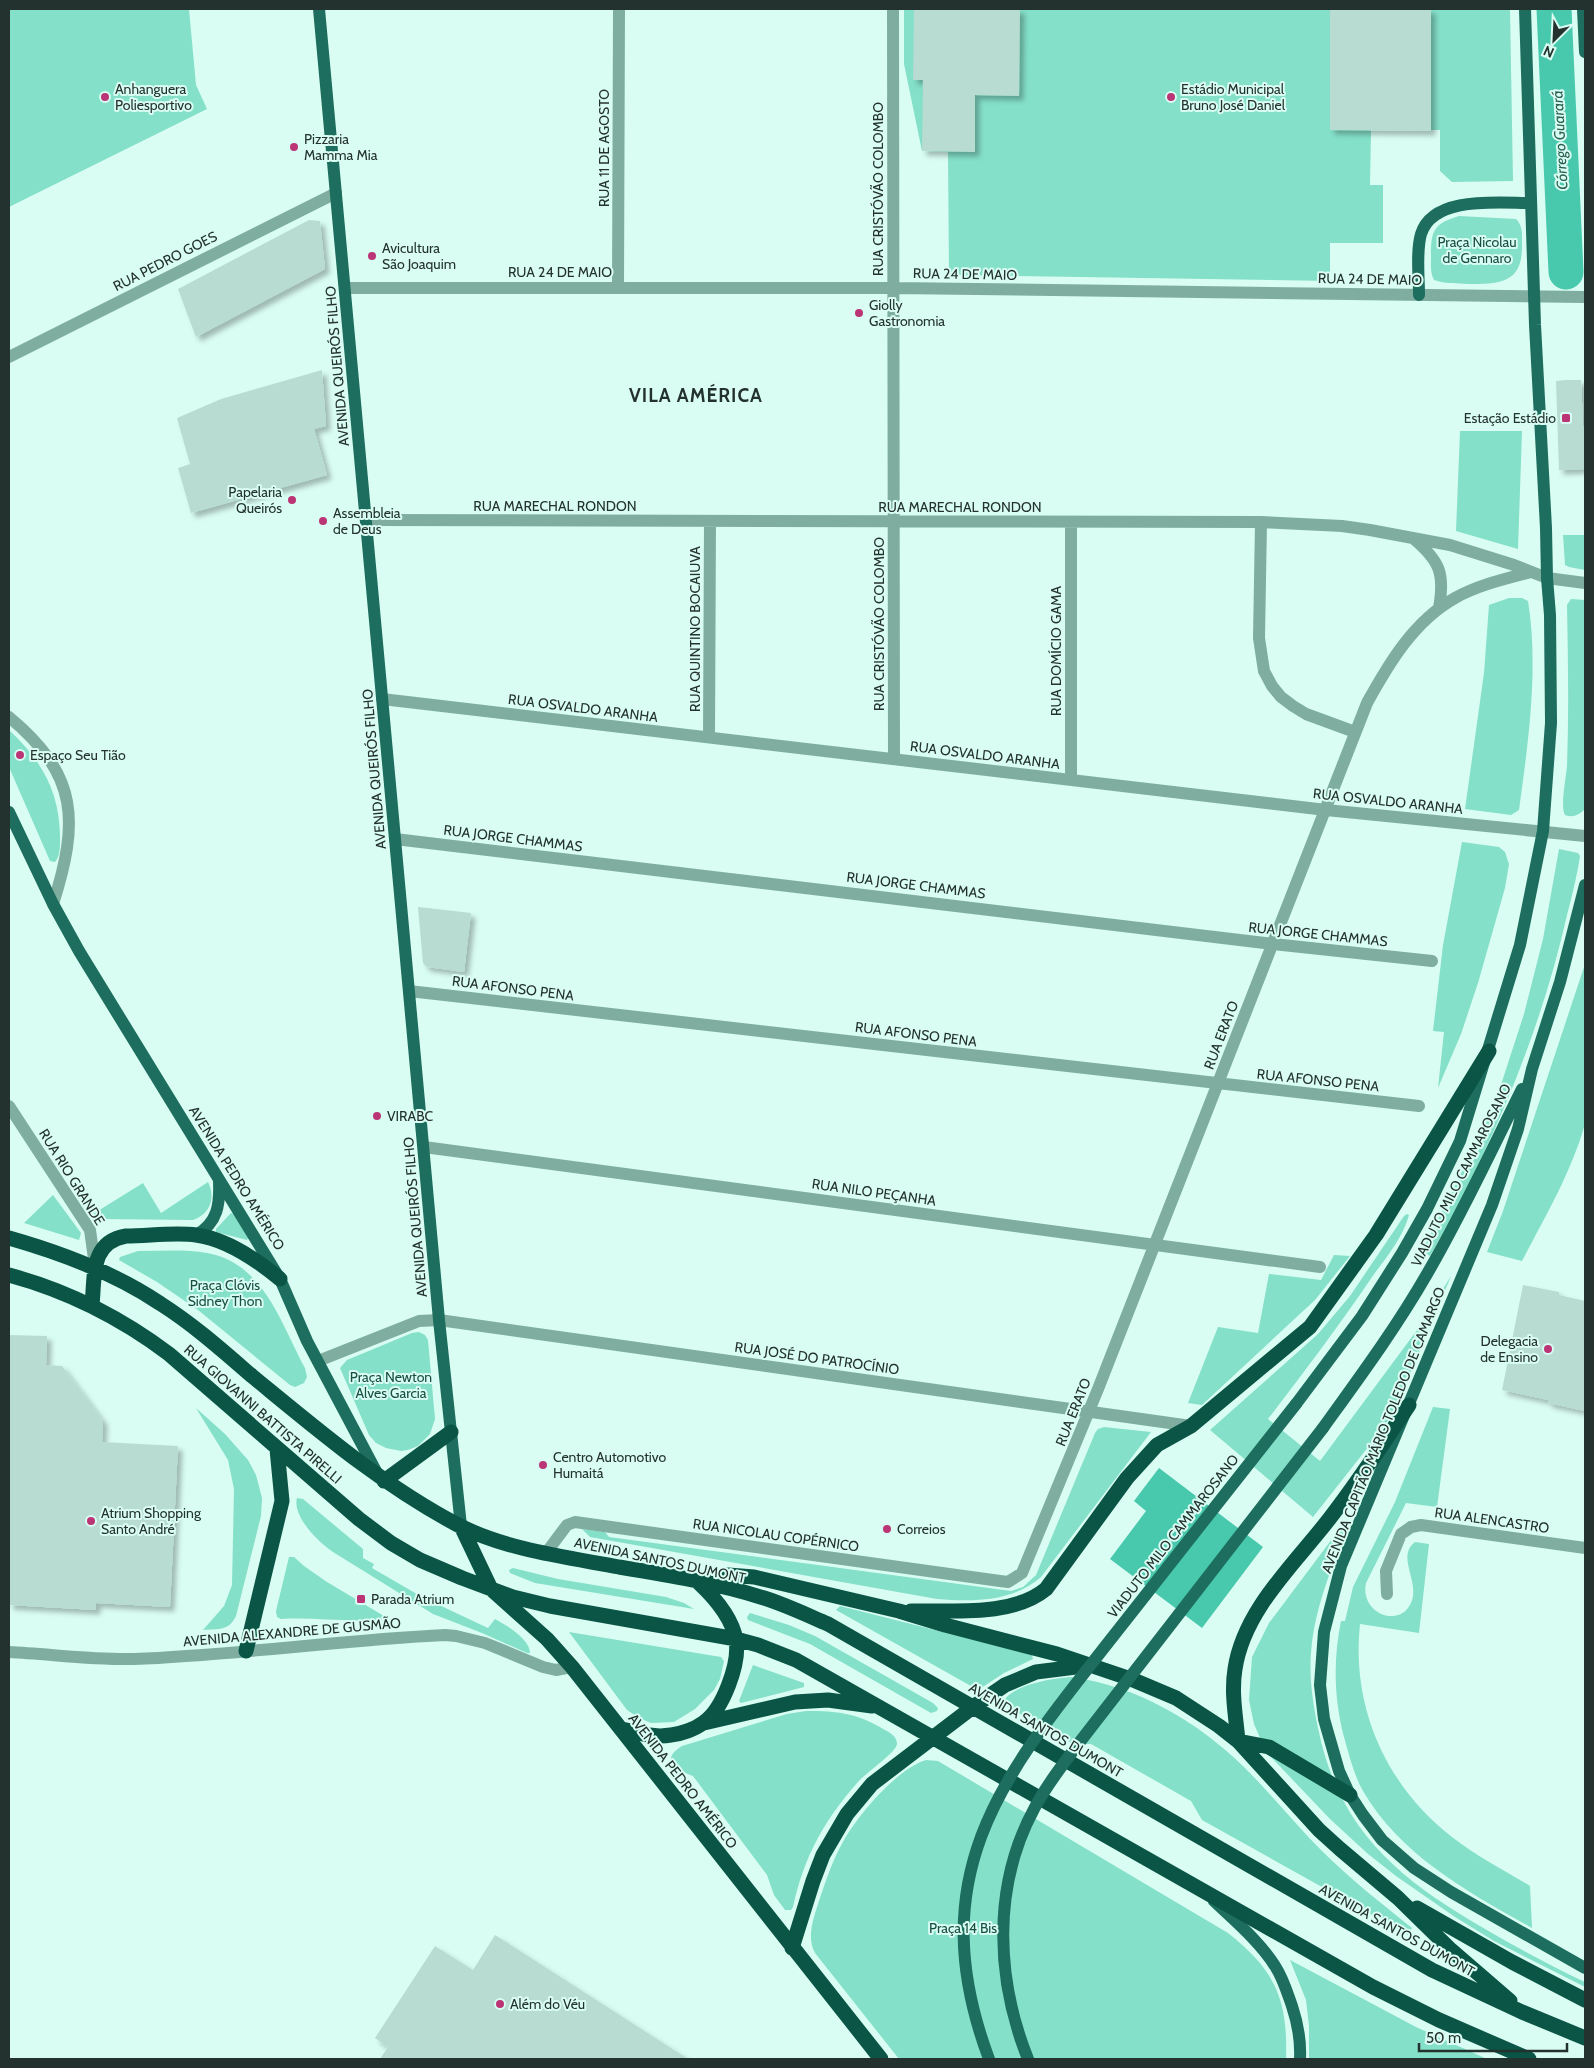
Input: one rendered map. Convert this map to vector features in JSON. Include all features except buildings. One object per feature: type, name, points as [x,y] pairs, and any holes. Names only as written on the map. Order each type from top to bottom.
[{"type":"highway","points":[[899,1611],[1012,1606],[1038,1595],[1046,1589],[1127,1478],[1157,1446],[1191,1426],[1310,1327],[1376,1235],[1489,1051]]},
{"type":"highway","points":[[92,1305],[96,1269],[101,1251],[106,1244],[115,1238],[196,1235],[213,1240],[248,1256],[280,1279]]},
{"type":"highway","name":"RUA GIOVANNI BATTISTA PIRELLI","points":[[9,1238],[67,1256],[140,1291],[187,1322],[325,1436],[382,1479],[417,1502],[461,1526]]},
{"type":"highway","name":"RUA GIOVANNI BATTISTA PIRELLI","points":[[9,1275],[52,1288],[92,1305],[129,1325],[169,1354],[359,1519],[391,1543],[434,1566],[491,1589]]},
{"type":"highway","points":[[1238,1741],[1234,1704],[1235,1668],[1250,1624],[1265,1599],[1354,1486],[1409,1405]]},
{"type":"highway","points":[[382,1479],[451,1432]]},
{"type":"highway","points":[[246,1651],[282,1501],[277,1448]]},
{"type":"highway","name":"AVENIDA SANTOS DUMONT","points":[[461,1526],[502,1541],[546,1553],[696,1581],[763,1598],[828,1624],[1432,1970],[1522,2012],[1585,2038]]},
{"type":"highway","name":"AVENIDA PEDRO AMÉRICO","points":[[461,1526],[491,1589],[547,1639],[572,1668],[881,2059]]},
{"type":"highway","points":[[696,1581],[728,1575],[754,1577],[899,1611],[945,1626],[1042,1650],[1162,1691],[1199,1712],[1238,1741],[1319,1830],[1398,1898],[1451,1950],[1522,2012]]},
{"type":"highway","points":[[696,1581],[713,1596],[722,1608],[736,1640],[734,1671],[720,1702],[704,1723]]},
{"type":"highway","points":[[491,1589],[531,1602],[758,1645],[796,1660],[882,1707],[1373,1987],[1439,2020],[1529,2059]]},
{"type":"highway","points":[[792,1948],[816,1872],[834,1834],[847,1814],[872,1784],[933,1736],[1005,1685],[1036,1672],[1088,1666]]},
{"type":"highway","points":[[622,1729],[645,1734],[671,1735],[704,1723],[776,1705],[803,1701],[828,1700],[882,1707]]},
{"type":"highway","points":[[1238,1741],[1269,1747],[1350,1795]]},
{"type":"highway","points":[[1398,1898],[1512,1962],[1585,2000]]},
{"type":"main road","name":"AVENIDA QUEIRÓS FILHO","points":[[319,9],[409,991],[461,1526]]},
{"type":"main road","points":[[1489,1051],[1520,946],[1543,831],[1551,723],[1550,615],[1546,578],[1546,528],[1534,296],[1525,9]]},
{"type":"main road","points":[[1583,9],[1585,52]]},
{"type":"main road","points":[[1419,295],[1420,243],[1424,226],[1435,214],[1457,205],[1531,202]]},
{"type":"main road","name":"AVENIDA PEDRO AMÉRICO","points":[[9,815],[53,904],[79,951],[280,1279],[318,1361],[382,1479]]},
{"type":"main road","name":"AVENIDA CAPITÃO MÁRIO TOLEDO DE CAMARGO","points":[[1585,885],[1560,982],[1532,1069],[1518,1129],[1492,1205],[1341,1566],[1324,1632],[1320,1685],[1324,1719],[1334,1755],[1350,1795],[1382,1840],[1414,1868],[1451,1892],[1585,1968]]},
{"type":"main road","name":"VIADUTO MILO CAMMAROSANO","points":[[989,2059],[970,1998],[965,1968],[963,1937],[969,1876],[987,1818],[1005,1784],[1046,1722],[1296,1404],[1362,1316],[1428,1209],[1460,1141],[1489,1051]]},
{"type":"main road","name":"VIADUTO MILO CAMMAROSANO","points":[[1028,2059],[1012,2015],[1006,1989],[1002,1936],[1004,1910],[1012,1867],[1023,1833],[1034,1810],[1048,1785],[1079,1743],[1323,1428],[1387,1336],[1426,1275],[1454,1226],[1532,1069]]},
{"type":"main road","points":[[196,1235],[204,1230],[215,1216],[219,1196],[219,1179]]},
{"type":"main road","points":[[1209,1895],[1265,1952],[1276,1966],[1298,2024],[1300,2059]]},
{"type":"street","name":"RUA 11 DE AGOSTO","points":[[618,287],[619,9]]},
{"type":"street","name":"RUA CRISTÓVÃO COLOMBO","points":[[893,9],[894,759]]},
{"type":"street","name":"RUA PEDRO GOES","points":[[9,357],[336,193]]},
{"type":"street","name":"RUA 24 DE MAIO","points":[[345,288],[894,288],[1583,297]]},
{"type":"street","name":"RUA MARECHAL RONDON","points":[[367,520],[1261,522],[1342,526],[1466,550],[1546,578],[1585,583]]},
{"type":"street","name":"RUA QUINTINO BOCAIUVA","points":[[709,737],[710,521]]},
{"type":"street","name":"RUA DOMÍCIO GAMA","points":[[1071,780],[1072,522]]},
{"type":"street","points":[[1261,522],[1259,638],[1264,672],[1281,697],[1292,706],[1306,714],[1355,732]]},
{"type":"street","points":[[1414,539],[1430,552],[1441,574],[1443,588],[1439,608]]},
{"type":"street","name":"RUA ERATO","points":[[1016,1578],[1026,1567],[1090,1411],[1367,703],[1400,648],[1439,608],[1477,588],[1531,572]]},
{"type":"street","name":"RUA OSVALDO ARANHA","points":[[382,699],[1326,810],[1585,836]]},
{"type":"street","points":[[9,717],[31,736],[47,754],[60,778],[65,796],[70,831],[62,874],[53,904]]},
{"type":"street","name":"RUA JORGE CHAMMAS","points":[[395,839],[1273,944],[1432,961]]},
{"type":"street","name":"RUA AFONSO PENA","points":[[409,991],[1418,1106]]},
{"type":"street","name":"RUA RIO GRANDE","points":[[9,1106],[90,1230],[96,1269]]},
{"type":"street","name":"RUA NILO PEÇANHA","points":[[424,1146],[1320,1267]]},
{"type":"street","points":[[318,1361],[419,1321],[440,1320]]},
{"type":"street","name":"RUA JOSÉ DO PATROCÍNIO","points":[[440,1320],[1191,1426]]},
{"type":"street","name":"RUA NICOLAU COPÉRNICO","points":[[546,1553],[567,1525],[575,1522],[1000,1581],[1008,1582],[1016,1578]]},
{"type":"street","name":"RUA ALENCASTRO","points":[[1387,1594],[1386,1571],[1401,1534],[1412,1527],[1421,1525],[1585,1548]]},
{"type":"street","name":"AVENIDA ALEXANDRE DE GUSMÃO","points":[[9,1652],[131,1659],[435,1635],[456,1636],[485,1643],[543,1667],[556,1670],[572,1668]]},
{"type":"green space","name":"Anhanguera Poliesportivo","points":[[9,9],[189,9],[196,85],[207,109],[9,207]]},
{"type":"green space","name":"Estádio Municipal Bruno José Daniel","points":[[904,9],[1510,9],[1513,181],[1452,182],[1440,171],[1440,130],[1371,130],[1370,185],[1383,185],[1383,243],[1330,243],[1330,281],[949,275],[948,152],[922,151],[904,64]]},
{"type":"green space","name":"Praça Nicolau de Gennaro","points":[[1459,216],[1516,219],[1521,227],[1522,244],[1519,267],[1514,274],[1500,282],[1490,283],[1468,284],[1434,280],[1431,265],[1433,234],[1444,222]]},
{"type":"green space","points":[[1460,431],[1522,431],[1518,549],[1456,531]]},
{"type":"green space","points":[[1563,535],[1585,535],[1585,570],[1565,565]]},
{"type":"green space","points":[[1509,598],[1522,598],[1528,601],[1533,653],[1529,733],[1519,810],[1511,815],[1465,809],[1484,673],[1489,605]]},
{"type":"green space","points":[[1571,599],[1585,600],[1585,809],[1573,816],[1565,815],[1563,806],[1568,746],[1567,605]]},
{"type":"green space","points":[[9,730],[39,765],[52,790],[59,819],[60,835],[59,853],[55,862],[50,861],[9,767]]},
{"type":"green space","points":[[1462,842],[1499,847],[1505,852],[1509,864],[1505,888],[1478,983],[1461,1034],[1438,1088],[1444,1032],[1433,1031],[1443,945]]},
{"type":"green space","points":[[1559,849],[1578,853],[1580,856],[1556,960],[1543,1004],[1528,1047],[1493,1133],[1430,1256],[1422,1251],[1485,1126],[1497,1097],[1524,1014],[1543,939]]},
{"type":"green space","points":[[1585,964],[1585,1124],[1579,1142],[1557,1194],[1522,1261],[1487,1252],[1503,1211]]},
{"type":"green space","points":[[208,1182],[211,1194],[210,1205],[204,1214],[193,1220],[99,1219],[93,1214],[143,1183],[161,1213]]},
{"type":"green space","points":[[53,1195],[81,1233],[79,1240],[24,1223]]},
{"type":"green space","points":[[231,1213],[234,1214],[248,1238],[247,1240],[216,1232],[216,1229]]},
{"type":"green space","points":[[1407,1214],[1409,1215],[1403,1232],[1393,1248],[1268,1419],[1320,1461],[1423,1322],[1451,1276],[1394,1412],[1313,1517],[1210,1430],[1318,1334],[1350,1296]]},
{"type":"green space","name":"Praça Clóvis Sidney Thon","points":[[138,1251],[207,1253],[227,1259],[243,1269],[257,1282],[278,1315],[305,1368],[307,1377],[304,1383],[295,1387],[290,1385],[198,1310],[157,1282],[119,1260],[120,1257]]},
{"type":"green space","points":[[1334,1255],[1350,1256],[1315,1300],[1202,1405],[1188,1403],[1218,1327],[1258,1333],[1269,1274],[1321,1280]]},
{"type":"green space","name":"Praça Newton Alves Garcia","points":[[419,1332],[425,1335],[428,1340],[435,1419],[430,1434],[418,1446],[401,1451],[386,1448],[376,1443],[369,1435],[340,1368],[347,1360],[412,1333]]},
{"type":"green space","points":[[1433,1407],[1450,1409],[1437,1507],[1406,1503],[1366,1583],[1365,1593],[1368,1601],[1379,1613],[1394,1616],[1402,1613],[1408,1608],[1412,1600],[1413,1591],[1407,1556],[1409,1549],[1415,1542],[1429,1544],[1419,1633],[1360,1624],[1359,1655],[1361,1685],[1368,1714],[1378,1742],[1392,1769],[1409,1794],[1429,1817],[1461,1844],[1530,1886],[1532,1928],[1460,1886],[1416,1853],[1396,1835],[1363,1791],[1354,1772],[1338,1708],[1336,1665],[1341,1621],[1345,1621],[1353,1587],[1395,1502]]},
{"type":"green space","points":[[196,1408],[225,1434],[248,1460],[256,1475],[262,1498],[261,1516],[236,1616],[226,1627],[203,1630],[224,1606],[232,1585],[234,1489],[228,1460]]},
{"type":"green space","points":[[1104,1427],[1151,1432],[1041,1577],[1030,1585],[1005,1596],[979,1600],[937,1599],[590,1537],[582,1529],[605,1532],[609,1537],[1011,1591],[1023,1587],[1036,1575],[1095,1433],[1098,1429]]},
{"type":"green space","points":[[297,1498],[303,1499],[363,1549],[363,1558],[374,1564],[372,1568],[422,1597],[488,1628],[495,1619],[522,1638],[530,1653],[433,1614],[333,1552],[314,1536],[303,1521],[299,1513]]},
{"type":"green space","points":[[1347,1519],[1344,1535],[1319,1607],[1312,1641],[1311,1662],[1312,1691],[1318,1728],[1328,1764],[1341,1796],[1357,1824],[1400,1871],[1454,1910],[1497,1936],[1585,1982],[1585,1987],[1494,1941],[1455,1917],[1396,1876],[1368,1854],[1330,1819],[1269,1755],[1260,1738],[1254,1724],[1249,1700],[1252,1657],[1269,1623]]},
{"type":"green space","points":[[289,1557],[294,1557],[327,1582],[384,1616],[384,1619],[281,1619],[277,1617],[276,1611]]},
{"type":"green space","points":[[513,1568],[558,1579],[666,1597],[684,1603],[694,1609],[535,1583],[510,1573],[509,1570]]},
{"type":"green space","points":[[840,1606],[1030,1654],[1033,1659],[1004,1673],[978,1690],[836,1610]]},
{"type":"green space","points":[[750,1613],[789,1625],[815,1636],[933,1703],[938,1708],[937,1711],[931,1713],[810,1644],[748,1620],[747,1617]]},
{"type":"green space","points":[[569,1632],[721,1657],[724,1661],[720,1679],[714,1690],[695,1709],[674,1722],[651,1723],[627,1710]]},
{"type":"green space","points":[[753,1665],[804,1683],[804,1687],[741,1703],[739,1701]]},
{"type":"green space","points":[[1071,1677],[1119,1688],[1142,1697],[1186,1721],[1226,1750],[1264,1788],[1312,1841],[1366,1891],[1412,1928],[1408,1935],[1202,1820],[1191,1801],[1091,1744],[1073,1744],[1003,1703],[1014,1691],[1023,1687],[1044,1681]]},
{"type":"green space","points":[[806,1711],[847,1714],[865,1720],[889,1732],[895,1737],[897,1744],[891,1753],[857,1783],[834,1812],[809,1856],[793,1907],[791,1910],[785,1910],[774,1895],[767,1875],[693,1776],[676,1768],[671,1760],[675,1751],[682,1746],[787,1714]]},
{"type":"green space","name":"Praça 14 Bis","points":[[926,1760],[938,1761],[1228,1933],[1257,1960],[1268,1973],[1275,1987],[1284,2019],[1286,2059],[899,2059],[815,1953],[812,1947],[811,1934],[815,1914],[830,1870],[840,1847],[851,1829],[891,1782],[915,1765]]},
{"type":"green space","points":[[1290,1960],[1416,2027],[1487,2059],[1309,2059],[1309,2026],[1306,2000]]},
{"type":"shaded area","points":[[1159,1468],[1263,1547],[1202,1628],[1110,1559],[1146,1511],[1134,1501]]},
{"type":"waterway","name":"Córrego Guarará","points":[[1554,9],[1566,272]]},
{"type":"place","name":"Anhanguera Poliesportivo","points":[[105,97]]},
{"type":"place","name":"Estádio Municipal Bruno José Daniel","points":[[1171,97]]},
{"type":"place","name":"Pizzaria Mamma Mia","points":[[294,147]]},
{"type":"place","name":"Avicultura São Joaquim","points":[[372,256]]},
{"type":"place","name":"Giolly Gastronomia","points":[[859,313]]},
{"type":"place","name":"Estação Estádio","points":[[1566,418]]},
{"type":"place","name":"Papelaria Queirós","points":[[292,500]]},
{"type":"place","name":"Assembleia de Deus","points":[[323,521]]},
{"type":"place","name":"Espaço Seu Tião","points":[[20,755]]},
{"type":"place","name":"VIRABC","points":[[377,1116]]},
{"type":"place","name":"Delegacia de Ensino","points":[[1548,1349]]},
{"type":"place","name":"Centro Automotivo Humaitá","points":[[543,1465]]},
{"type":"place","name":"Atrium Shopping Santo André","points":[[91,1521]]},
{"type":"place","name":"Correios","points":[[887,1529]]},
{"type":"place","name":"Parada Atrium","points":[[361,1599]]},
{"type":"place","name":"Além do Véu","points":[[500,2004]]},
{"type":"district","name":"VILA AMÉRICA","points":[[696,395]]}]
